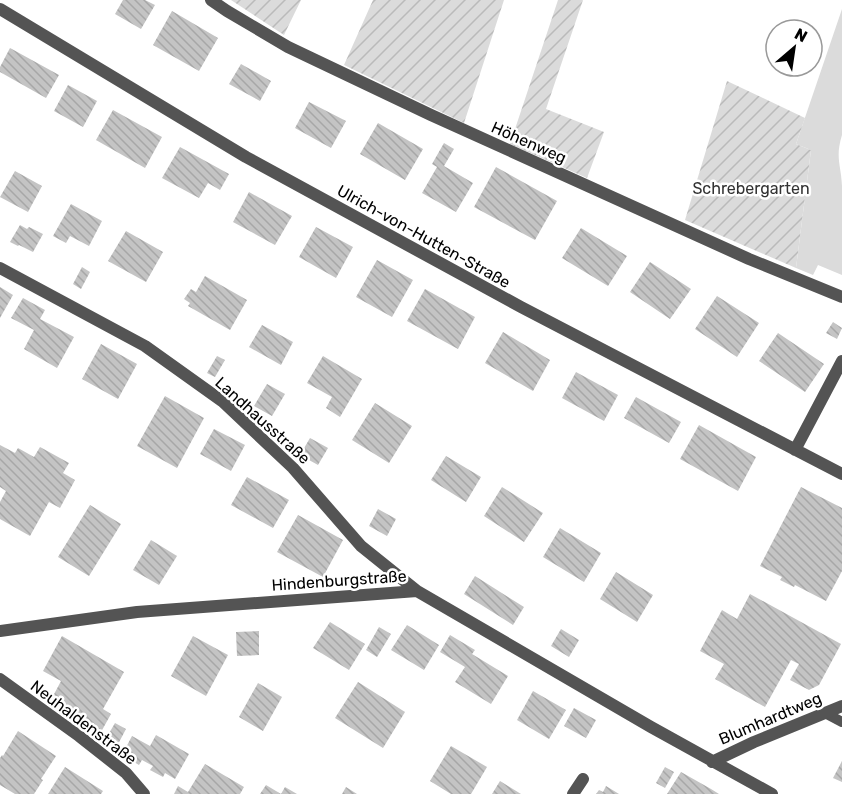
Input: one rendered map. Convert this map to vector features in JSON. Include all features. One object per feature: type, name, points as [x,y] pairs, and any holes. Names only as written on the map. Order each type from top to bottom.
[{"type":"street","name":"Höhenweg","points":[[212,0],[288,47],[431,115],[749,259],[842,297]]},
{"type":"street","name":"Ulrich-von-Hutten-Straße","points":[[0,9],[246,157],[521,307],[842,474]]},
{"type":"street","name":"Landhausstraße","points":[[0,268],[145,346],[222,401],[293,468],[362,546],[417,591]]},
{"type":"street","points":[[795,450],[842,361]]},
{"type":"street","name":"Hindenburgstraße","points":[[0,631],[137,612],[417,591],[651,728],[772,794]]},
{"type":"street","name":"Neuhaldenstraße","points":[[0,679],[126,772],[144,794]]},
{"type":"street","name":"Blumhardtweg","points":[[712,762],[842,706]]},
{"type":"street","points":[[573,794],[583,779]]},
{"type":"lane","points":[[825,713],[842,722]]},
{"type":"green space","points":[[231,0],[301,0],[284,35]]},
{"type":"green space","points":[[373,0],[504,0],[464,123],[344,65]]},
{"type":"green space","points":[[558,0],[583,0],[546,109],[604,132],[587,178],[510,144]]},
{"type":"green space","points":[[842,9],[842,135],[839,155],[842,186],[842,275],[818,265],[813,275],[796,268],[811,150],[796,144],[818,78],[824,78],[824,62]]},
{"type":"green space","name":"Schrebergarten","points":[[727,81],[805,118],[796,144],[811,150],[796,268],[685,220]]},
{"type":"building","points":[[123,0],[145,0],[155,5],[141,29],[115,14]]},
{"type":"building","points":[[172,11],[218,38],[199,71],[153,45]]},
{"type":"building","points":[[10,48],[59,75],[46,98],[0,72],[0,67]]},
{"type":"building","points":[[241,64],[271,81],[260,101],[229,84]]},
{"type":"building","points":[[68,85],[97,101],[83,127],[54,111]]},
{"type":"building","points":[[309,102],[346,121],[331,148],[295,128]]},
{"type":"building","points":[[113,110],[162,137],[145,168],[96,140]]},
{"type":"building","points":[[378,123],[423,149],[405,180],[360,154]]},
{"type":"building","points":[[444,143],[454,149],[444,166],[473,183],[456,212],[422,193],[437,167],[432,164]]},
{"type":"building","points":[[180,147],[229,174],[220,190],[208,183],[199,198],[162,178]]},
{"type":"building","points":[[496,167],[557,201],[535,240],[474,207]]},
{"type":"building","points":[[15,171],[42,186],[28,212],[0,197]]},
{"type":"building","points":[[249,192],[292,216],[275,245],[233,222]]},
{"type":"building","points":[[71,204],[102,221],[89,246],[70,236],[66,243],[53,236]]},
{"type":"building","points":[[20,225],[43,234],[33,252],[10,242]]},
{"type":"building","points":[[316,227],[353,247],[336,278],[299,257]]},
{"type":"building","points":[[581,228],[627,256],[608,286],[562,258]]},
{"type":"building","points":[[126,231],[163,252],[146,282],[108,261]]},
{"type":"building","points":[[377,260],[413,280],[392,317],[356,297]]},
{"type":"building","points":[[650,262],[691,289],[670,319],[630,292]]},
{"type":"building","points":[[82,267],[90,272],[81,289],[73,284]]},
{"type":"building","points":[[205,276],[247,300],[230,330],[188,306],[190,303],[184,299],[191,289],[196,292]]},
{"type":"building","points":[[0,287],[13,295],[0,318]]},
{"type":"building","points":[[425,289],[475,317],[458,349],[407,321]]},
{"type":"building","points":[[717,296],[759,323],[737,357],[695,329]]},
{"type":"building","points":[[23,298],[45,310],[40,319],[74,337],[57,368],[24,349],[34,330],[11,318]]},
{"type":"building","points":[[833,322],[842,328],[837,339],[826,333]]},
{"type":"building","points":[[262,325],[293,342],[281,365],[249,347]]},
{"type":"building","points":[[503,332],[550,360],[533,391],[485,363]]},
{"type":"building","points":[[778,333],[824,364],[805,392],[759,361]]},
{"type":"building","points":[[101,344],[137,364],[118,399],[82,379]]},
{"type":"building","points":[[217,356],[225,360],[215,377],[207,373]]},
{"type":"building","points":[[323,356],[362,379],[340,417],[326,408],[332,397],[307,383]]},
{"type":"building","points":[[576,372],[618,395],[604,421],[562,398]]},
{"type":"building","points":[[267,384],[285,394],[272,416],[254,406]]},
{"type":"building","points":[[165,396],[204,418],[177,468],[137,446]]},
{"type":"building","points":[[636,397],[681,422],[669,443],[624,418]]},
{"type":"building","points":[[375,403],[412,426],[389,463],[352,440]]},
{"type":"building","points":[[699,425],[756,457],[738,491],[680,459]]},
{"type":"building","points":[[214,429],[245,445],[231,471],[200,454]]},
{"type":"building","points":[[310,438],[328,448],[318,465],[300,455]]},
{"type":"building","points":[[0,445],[15,453],[18,448],[34,457],[40,447],[69,463],[63,473],[75,480],[60,508],[49,502],[30,536],[0,519],[0,502],[6,491],[0,487]]},
{"type":"building","points":[[446,456],[481,477],[466,502],[431,480]]},
{"type":"building","points":[[247,477],[289,500],[273,528],[231,505]]},
{"type":"building","points":[[502,487],[543,513],[524,542],[484,516]]},
{"type":"building","points":[[801,487],[842,508],[842,571],[826,601],[780,580],[782,577],[760,566]]},
{"type":"building","points":[[90,505],[121,524],[89,576],[58,557]]},
{"type":"building","points":[[378,509],[396,519],[387,536],[369,526]]},
{"type":"building","points":[[298,515],[343,540],[323,577],[277,552]]},
{"type":"building","points":[[560,528],[601,553],[584,582],[543,557]]},
{"type":"building","points":[[151,540],[177,556],[159,585],[133,570]]},
{"type":"building","points":[[616,572],[653,595],[637,622],[600,599]]},
{"type":"building","points":[[475,576],[524,607],[513,625],[464,594]]},
{"type":"building","points":[[750,594],[841,644],[819,685],[809,690],[790,680],[799,664],[791,660],[765,707],[715,679],[724,664],[700,651],[722,610],[737,619]]},
{"type":"building","points":[[330,622],[365,644],[349,670],[313,648]]},
{"type":"building","points":[[407,625],[439,645],[424,670],[391,650]]},
{"type":"building","points":[[379,627],[391,634],[377,657],[366,650]]},
{"type":"building","points":[[561,629],[579,640],[569,657],[551,646]]},
{"type":"building","points":[[259,631],[259,655],[237,656],[236,632]]},
{"type":"building","points":[[450,635],[475,650],[472,654],[508,676],[491,704],[455,682],[465,667],[440,652]]},
{"type":"building","points":[[62,636],[124,672],[103,709],[111,714],[101,732],[52,698],[61,681],[43,671]]},
{"type":"building","points":[[193,636],[228,655],[206,696],[171,676]]},
{"type":"building","points":[[358,682],[405,712],[383,748],[335,718]]},
{"type":"building","points":[[258,683],[282,697],[263,731],[239,717]]},
{"type":"building","points":[[533,691],[566,710],[549,739],[517,720]]},
{"type":"building","points":[[574,708],[596,720],[586,738],[564,726]]},
{"type":"building","points":[[115,723],[126,729],[116,748],[104,742]]},
{"type":"building","points":[[18,731],[56,756],[34,794],[15,794],[0,785],[0,758]]},
{"type":"building","points":[[156,735],[189,754],[175,779],[165,773],[163,777],[150,770],[153,766],[142,760],[139,765],[122,755],[132,736],[150,746]]},
{"type":"building","points":[[451,746],[487,767],[471,794],[451,794],[430,781]]},
{"type":"building","points":[[842,761],[842,782],[833,778]]},
{"type":"building","points":[[205,764],[244,787],[240,794],[174,794],[178,786],[188,792]]},
{"type":"building","points":[[65,767],[103,791],[101,794],[48,794]]},
{"type":"building","points":[[665,767],[674,772],[665,788],[656,783]]},
{"type":"building","points":[[681,772],[711,789],[719,794],[667,794]]},
{"type":"building","points":[[500,781],[521,794],[492,794]]},
{"type":"building","points":[[266,785],[281,794],[260,794]]},
{"type":"building","points":[[606,786],[619,794],[596,794],[599,790],[603,792]]},
{"type":"building","points":[[285,787],[297,794],[281,794]]},
{"type":"building","points":[[346,787],[357,794],[342,794]]}]
